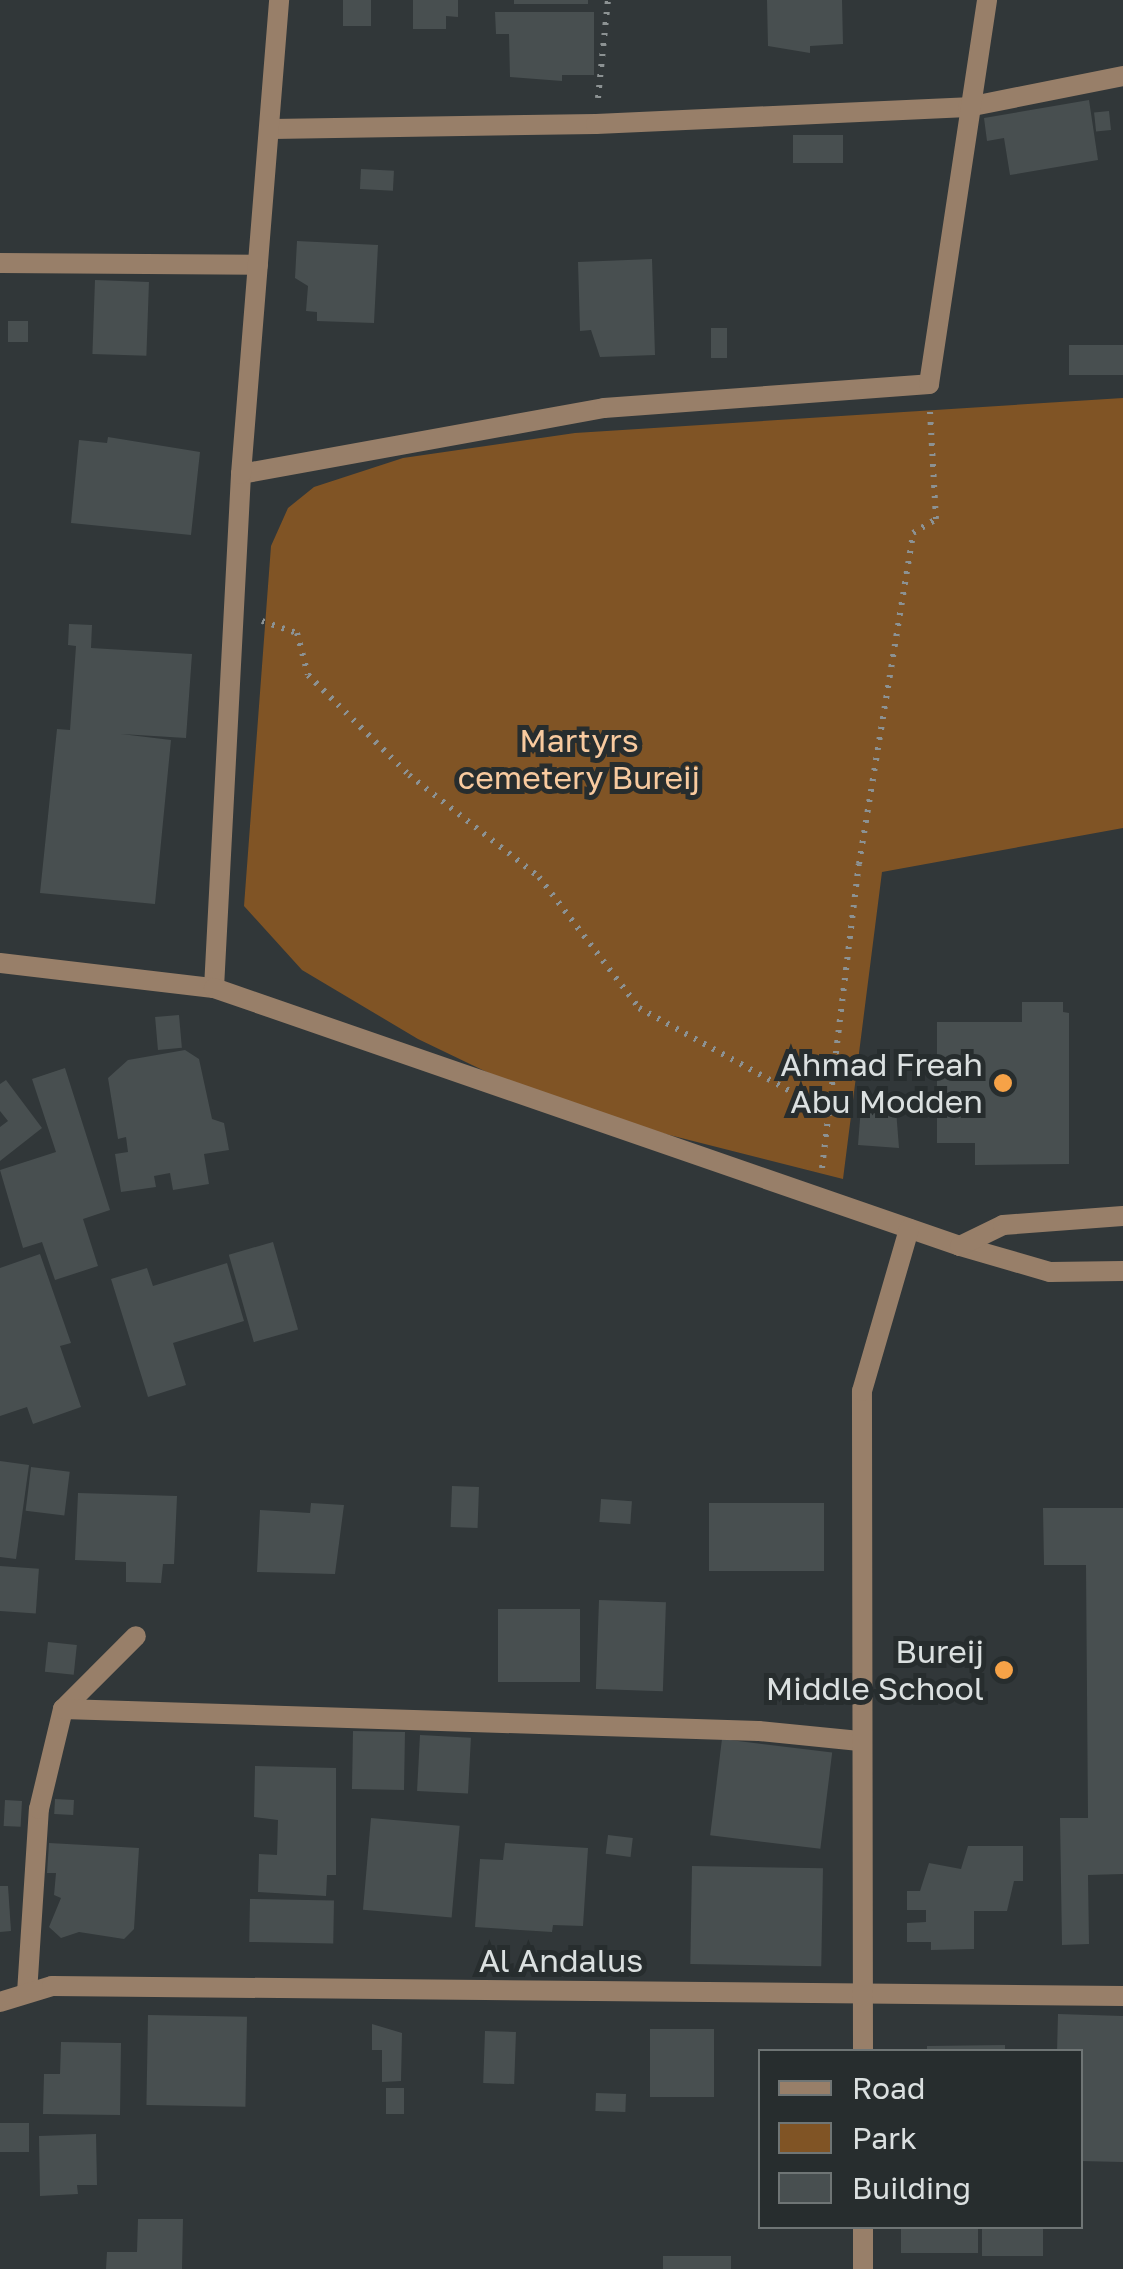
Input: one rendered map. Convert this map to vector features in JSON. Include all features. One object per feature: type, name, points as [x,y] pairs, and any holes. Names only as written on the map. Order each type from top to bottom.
[{"type":"street","points":[[214,988],[241,474],[272,129],[279,0]]},
{"type":"street","points":[[241,474],[604,408],[929,384],[987,0]]},
{"type":"street","points":[[272,129],[596,124],[968,107],[1123,76]]},
{"type":"street","points":[[0,263],[258,265]]},
{"type":"street","points":[[0,963],[214,988],[822,1194],[960,1246],[1050,1272],[1123,1271]]},
{"type":"street","points":[[960,1246],[1003,1224],[1123,1216]]},
{"type":"street","points":[[862,2049],[862,1390],[909,1229]]},
{"type":"street","points":[[27,1994],[40,1809],[64,1709],[136,1636]]},
{"type":"street","points":[[64,1709],[759,1731],[860,1741]]},
{"type":"street","name":"Al Andalus","points":[[0,2002],[52,1986],[1123,1996]]},
{"type":"street","points":[[863,2229],[863,2269]]},
{"type":"path","points":[[596,124],[608,0]]},
{"type":"path","points":[[822,1194],[828,1112],[859,864],[913,534],[936,519],[929,384]]},
{"type":"path","points":[[233,611],[297,633],[308,675],[409,775],[539,877],[639,1008],[828,1112]]},
{"type":"green space","name":"Martyrs cemetery Bureij","points":[[1123,398],[1123,828],[882,872],[843,1179],[559,1107],[418,1039],[302,970],[244,906],[271,546],[288,508],[314,487],[403,458],[575,433]]},
{"type":"building","points":[[343,0],[371,0],[371,26],[343,26]]},
{"type":"building","points":[[413,0],[458,0],[458,17],[446,16],[446,29],[413,29]]},
{"type":"building","points":[[514,0],[588,0],[588,4],[514,4]]},
{"type":"building","points":[[767,0],[842,0],[843,44],[810,46],[810,53],[768,46]]},
{"type":"building","points":[[495,12],[594,12],[594,75],[562,75],[562,81],[510,77],[509,34],[496,34]]},
{"type":"building","points":[[1089,100],[1098,160],[1010,175],[1004,138],[987,141],[984,118]]},
{"type":"building","points":[[1109,111],[1111,130],[1096,131],[1094,113]]},
{"type":"building","points":[[793,135],[843,135],[843,163],[793,163]]},
{"type":"building","points":[[361,169],[394,171],[393,191],[360,189]]},
{"type":"building","points":[[297,241],[378,245],[374,323],[317,321],[317,312],[306,311],[308,286],[295,278]]},
{"type":"building","points":[[652,259],[655,355],[600,357],[591,330],[580,331],[578,262]]},
{"type":"building","points":[[95,280],[149,282],[146,356],[92,354]]},
{"type":"building","points":[[8,321],[28,321],[28,342],[8,342]]},
{"type":"building","points":[[711,328],[727,328],[727,358],[711,358]]},
{"type":"building","points":[[1069,345],[1123,345],[1123,375],[1069,375]]},
{"type":"building","points":[[108,437],[200,452],[191,535],[71,523],[79,440],[107,443]]},
{"type":"building","points":[[69,624],[92,625],[91,648],[192,654],[186,738],[121,734],[171,740],[155,904],[40,893],[57,729],[70,730],[76,646],[68,645]]},
{"type":"building","name":"Ahmad Freah Abu Modden","points":[[1022,1002],[1063,1002],[1063,1012],[1069,1013],[1069,1164],[975,1165],[975,1143],[937,1143],[937,1022],[1022,1022]]},
{"type":"building","points":[[179,1015],[182,1048],[158,1050],[155,1017]]},
{"type":"building","points":[[185,1050],[199,1059],[212,1119],[224,1123],[229,1150],[204,1154],[209,1184],[173,1190],[170,1173],[154,1176],[156,1187],[121,1192],[115,1154],[128,1152],[126,1137],[118,1139],[108,1078],[128,1060]]},
{"type":"building","points":[[65,1068],[110,1210],[83,1219],[98,1266],[55,1280],[42,1242],[23,1248],[0,1170],[56,1152],[32,1079]]},
{"type":"building","points":[[6,1080],[42,1128],[0,1161],[0,1127],[8,1121],[0,1111],[0,1084]]},
{"type":"building","points":[[862,1094],[895,1097],[899,1148],[858,1145]]},
{"type":"building","points":[[273,1242],[298,1329],[254,1342],[229,1255]]},
{"type":"building","points":[[40,1254],[71,1343],[60,1346],[81,1407],[33,1424],[27,1407],[0,1416],[0,1268]]},
{"type":"building","points":[[227,1263],[244,1321],[173,1343],[186,1385],[148,1397],[111,1279],[147,1268],[153,1286]]},
{"type":"building","points":[[0,1461],[29,1465],[16,1559],[0,1557]]},
{"type":"building","points":[[31,1467],[70,1472],[64,1515],[26,1511]]},
{"type":"building","points":[[452,1486],[479,1487],[478,1528],[451,1527]]},
{"type":"building","points":[[78,1493],[177,1496],[174,1564],[163,1564],[161,1583],[126,1582],[126,1562],[75,1560]]},
{"type":"building","points":[[601,1499],[632,1501],[630,1524],[599,1522]]},
{"type":"building","points":[[311,1503],[344,1505],[335,1574],[257,1572],[260,1510],[310,1513]]},
{"type":"building","points":[[709,1503],[824,1503],[824,1571],[709,1571]]},
{"type":"building","points":[[1043,1508],[1123,1508],[1123,1874],[1088,1875],[1089,1944],[1062,1945],[1060,1818],[1088,1818],[1086,1565],[1044,1565]]},
{"type":"building","points":[[0,1566],[39,1569],[36,1614],[0,1611]]},
{"type":"building","points":[[599,1600],[666,1602],[663,1691],[596,1689]]},
{"type":"building","points":[[498,1609],[580,1609],[580,1682],[498,1682]]},
{"type":"building","points":[[48,1642],[77,1645],[74,1675],[45,1672]]},
{"type":"building","points":[[353,1731],[405,1732],[404,1790],[352,1789]]},
{"type":"building","points":[[420,1735],[471,1738],[468,1794],[417,1791]]},
{"type":"building","points":[[722,1739],[832,1753],[820,1849],[710,1835]]},
{"type":"building","points":[[255,1766],[336,1768],[336,1875],[327,1875],[326,1896],[258,1892],[259,1854],[277,1855],[278,1820],[254,1817]]},
{"type":"building","points":[[55,1799],[74,1800],[73,1815],[54,1814]]},
{"type":"building","points":[[5,1800],[22,1801],[21,1827],[4,1826]]},
{"type":"building","points":[[371,1818],[460,1826],[452,1917],[363,1910]]},
{"type":"building","points":[[608,1835],[633,1838],[630,1857],[606,1854]]},
{"type":"building","points":[[49,1843],[139,1848],[134,1929],[124,1939],[79,1932],[61,1938],[49,1927],[61,1898],[54,1895],[56,1873],[47,1873]]},
{"type":"building","points":[[505,1843],[588,1848],[583,1926],[553,1925],[552,1932],[475,1927],[480,1859],[503,1860]]},
{"type":"building","points":[[968,1846],[1023,1846],[1023,1881],[1014,1881],[1007,1911],[974,1911],[974,1949],[931,1950],[931,1942],[907,1942],[907,1923],[926,1922],[926,1910],[907,1910],[907,1891],[920,1891],[929,1863],[961,1869]]},
{"type":"building","points":[[692,1866],[823,1868],[821,1966],[690,1964]]},
{"type":"building","points":[[0,1886],[8,1886],[11,1931],[0,1932]]},
{"type":"building","points":[[250,1899],[334,1900],[333,1943],[249,1942]]},
{"type":"building","points":[[1058,2014],[1123,2016],[1123,2162],[1083,2161],[1083,2049],[1057,2049]]},
{"type":"building","points":[[148,2015],[247,2017],[245,2107],[146,2105]]},
{"type":"building","points":[[372,2024],[402,2033],[401,2081],[382,2082],[382,2050],[372,2050]]},
{"type":"building","points":[[650,2029],[714,2029],[714,2097],[650,2097]]},
{"type":"building","points":[[485,2031],[516,2032],[514,2084],[483,2083]]},
{"type":"building","points":[[61,2042],[121,2043],[120,2115],[43,2114],[44,2074],[60,2074]]},
{"type":"building","points":[[1005,2045],[1005,2049],[927,2049]]},
{"type":"building","points":[[386,2088],[404,2088],[404,2114],[386,2114]]},
{"type":"building","points":[[596,2093],[626,2094],[625,2112],[595,2111]]},
{"type":"building","points":[[0,2123],[29,2123],[29,2152],[0,2152]]},
{"type":"building","points":[[96,2134],[97,2185],[77,2185],[78,2194],[40,2196],[39,2136]]},
{"type":"building","points":[[138,2219],[183,2219],[182,2269],[106,2269],[107,2252],[137,2252]]},
{"type":"building","points":[[901,2229],[978,2229],[978,2253],[901,2253]]},
{"type":"building","points":[[982,2229],[1043,2229],[1043,2256],[982,2256]]},
{"type":"building","points":[[663,2256],[731,2256],[731,2269],[663,2269]]},
{"type":"place","name":"Ahmad Freah Abu Modden","points":[[1003,1083]]},
{"type":"place","name":"Bureij Middle School","points":[[1004,1670]]}]
